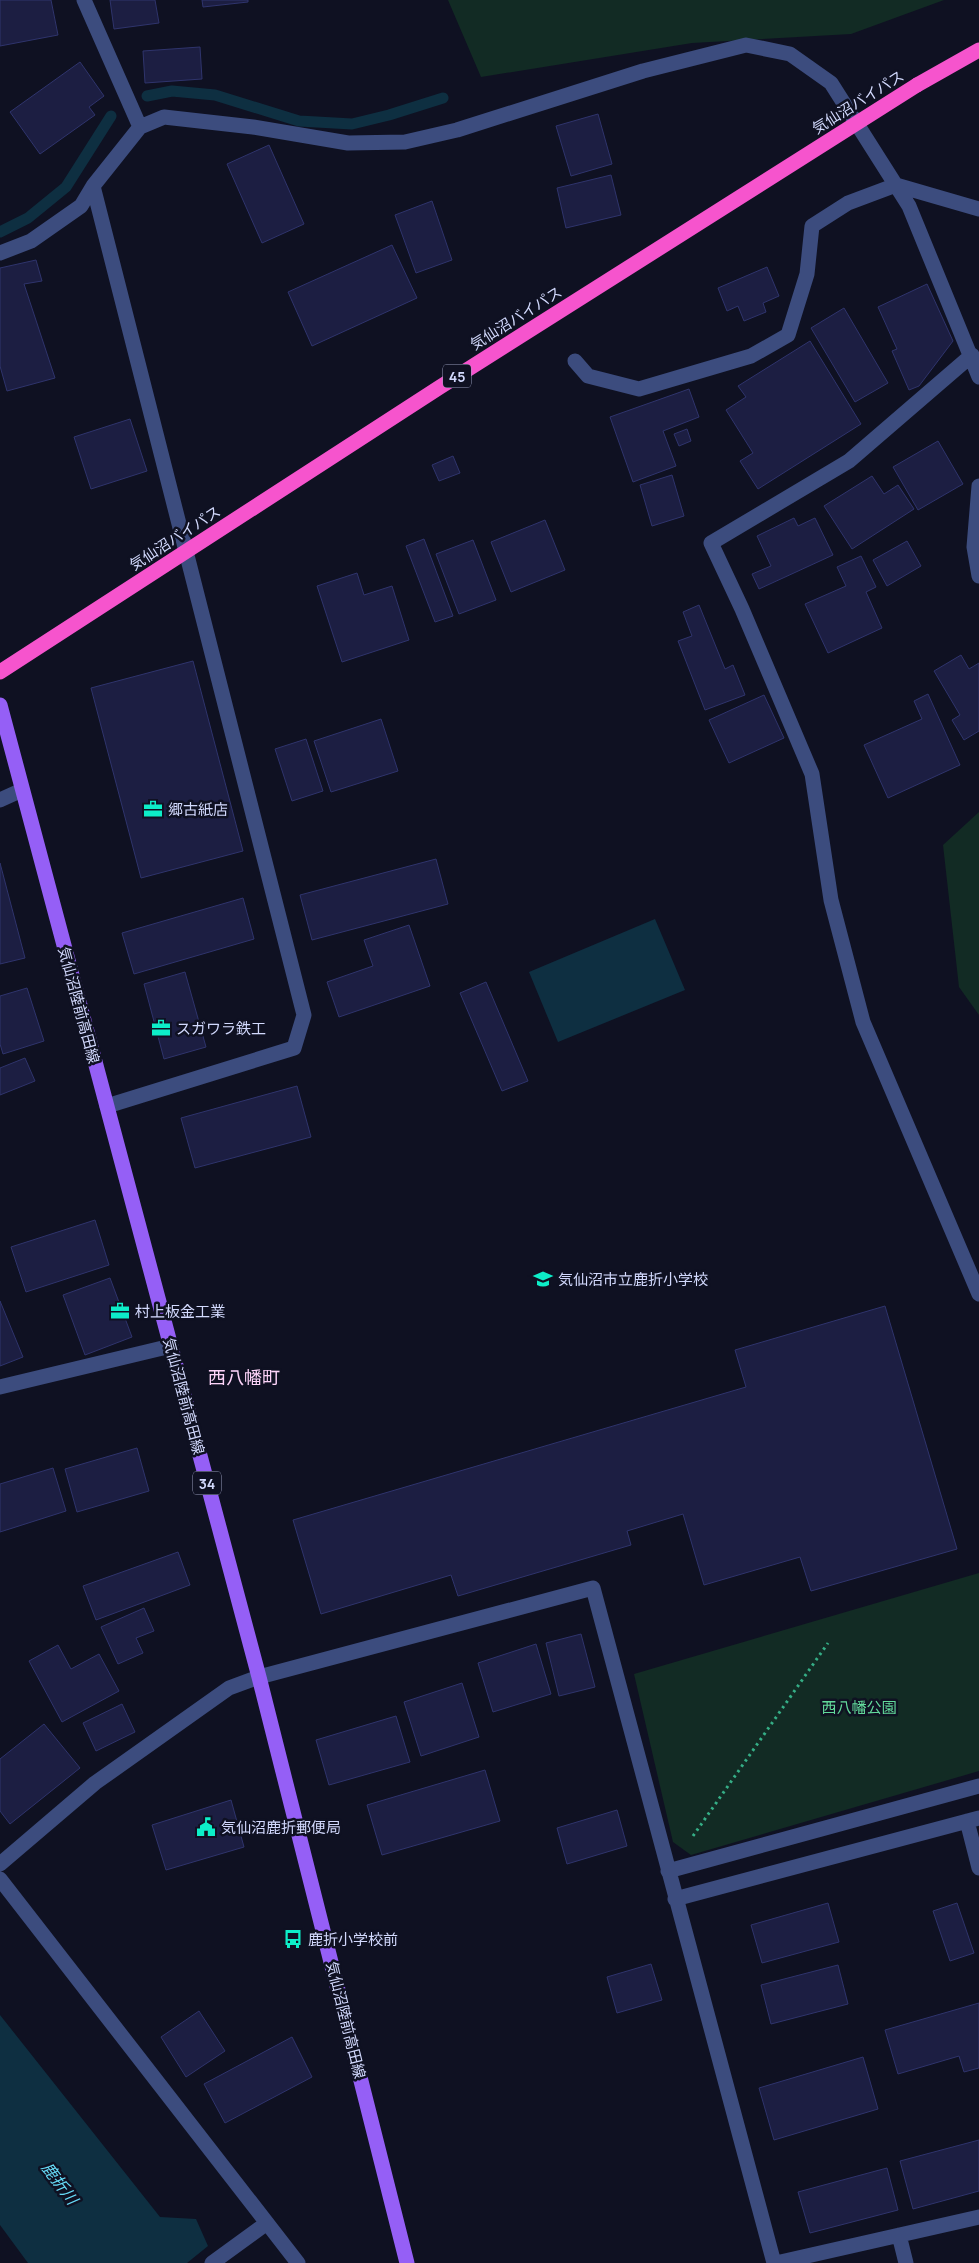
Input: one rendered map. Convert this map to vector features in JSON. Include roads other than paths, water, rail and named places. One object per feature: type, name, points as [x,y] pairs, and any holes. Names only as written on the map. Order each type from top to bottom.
[{"type":"highway","name":"気仙沼バイパス","points":[[0,672],[440,386],[917,85],[979,50]]},
{"type":"main road","name":"気仙沼陸前高田線","points":[[0,705],[259,1677],[407,2263]]},
{"type":"street","points":[[84,0],[140,127]]},
{"type":"street","points":[[0,253],[31,241],[81,206],[93,186],[140,127],[164,117],[253,127],[348,143],[405,142],[457,130],[643,71],[746,45],[790,54],[831,83],[909,206],[972,355],[979,377]]},
{"type":"street","points":[[575,361],[588,376],[639,389],[751,356],[788,335],[807,274],[812,226],[848,203],[896,185],[979,208]]},
{"type":"street","points":[[93,186],[304,1015],[294,1048],[107,1106]]},
{"type":"street","points":[[972,355],[849,460],[711,543],[742,609],[812,774],[830,900],[863,1022],[979,1294]]},
{"type":"street","points":[[979,486],[974,547],[979,576]]},
{"type":"street","points":[[0,800],[22,790]]},
{"type":"street","points":[[0,1387],[170,1346]]},
{"type":"street","points":[[0,1864],[94,1783],[229,1688],[259,1677],[593,1588],[675,1899],[775,2263],[979,2217]]},
{"type":"street","points":[[668,1871],[979,1786]]},
{"type":"street","points":[[675,1899],[973,1820],[979,1868]]},
{"type":"street","points":[[0,1879],[298,2263]]},
{"type":"street","points":[[212,2263],[267,2223]]},
{"type":"street","points":[[899,2235],[906,2263]]},
{"type":"water","points":[[655,919],[685,990],[558,1042],[529,972]]},
{"type":"water","name":"鹿折川","points":[[0,2015],[160,2217],[196,2219],[208,2246],[187,2263],[28,2263],[0,2225]]},
{"type":"waterway","points":[[147,96],[172,91],[215,95],[299,121],[352,124],[389,115],[443,98]]},
{"type":"waterway","points":[[0,232],[28,218],[66,187],[111,116]]},
{"type":"place","name":"郷古紙店","points":[[153,809]]},
{"type":"place","name":"スガワラ鉄工","points":[[161,1028]]},
{"type":"place","name":"気仙沼市立鹿折小学校","points":[[543,1279]]},
{"type":"place","name":"村上板金工業","points":[[120,1311]]},
{"type":"place","name":"気仙沼鹿折郵便局","points":[[206,1827]]},
{"type":"place","name":"鹿折小学校前","points":[[293,1939]]},
{"type":"district","name":"西八幡町","points":[[244,1377]]},
{"type":"park label","name":"西八幡公園","points":[[859,1707]]}]
